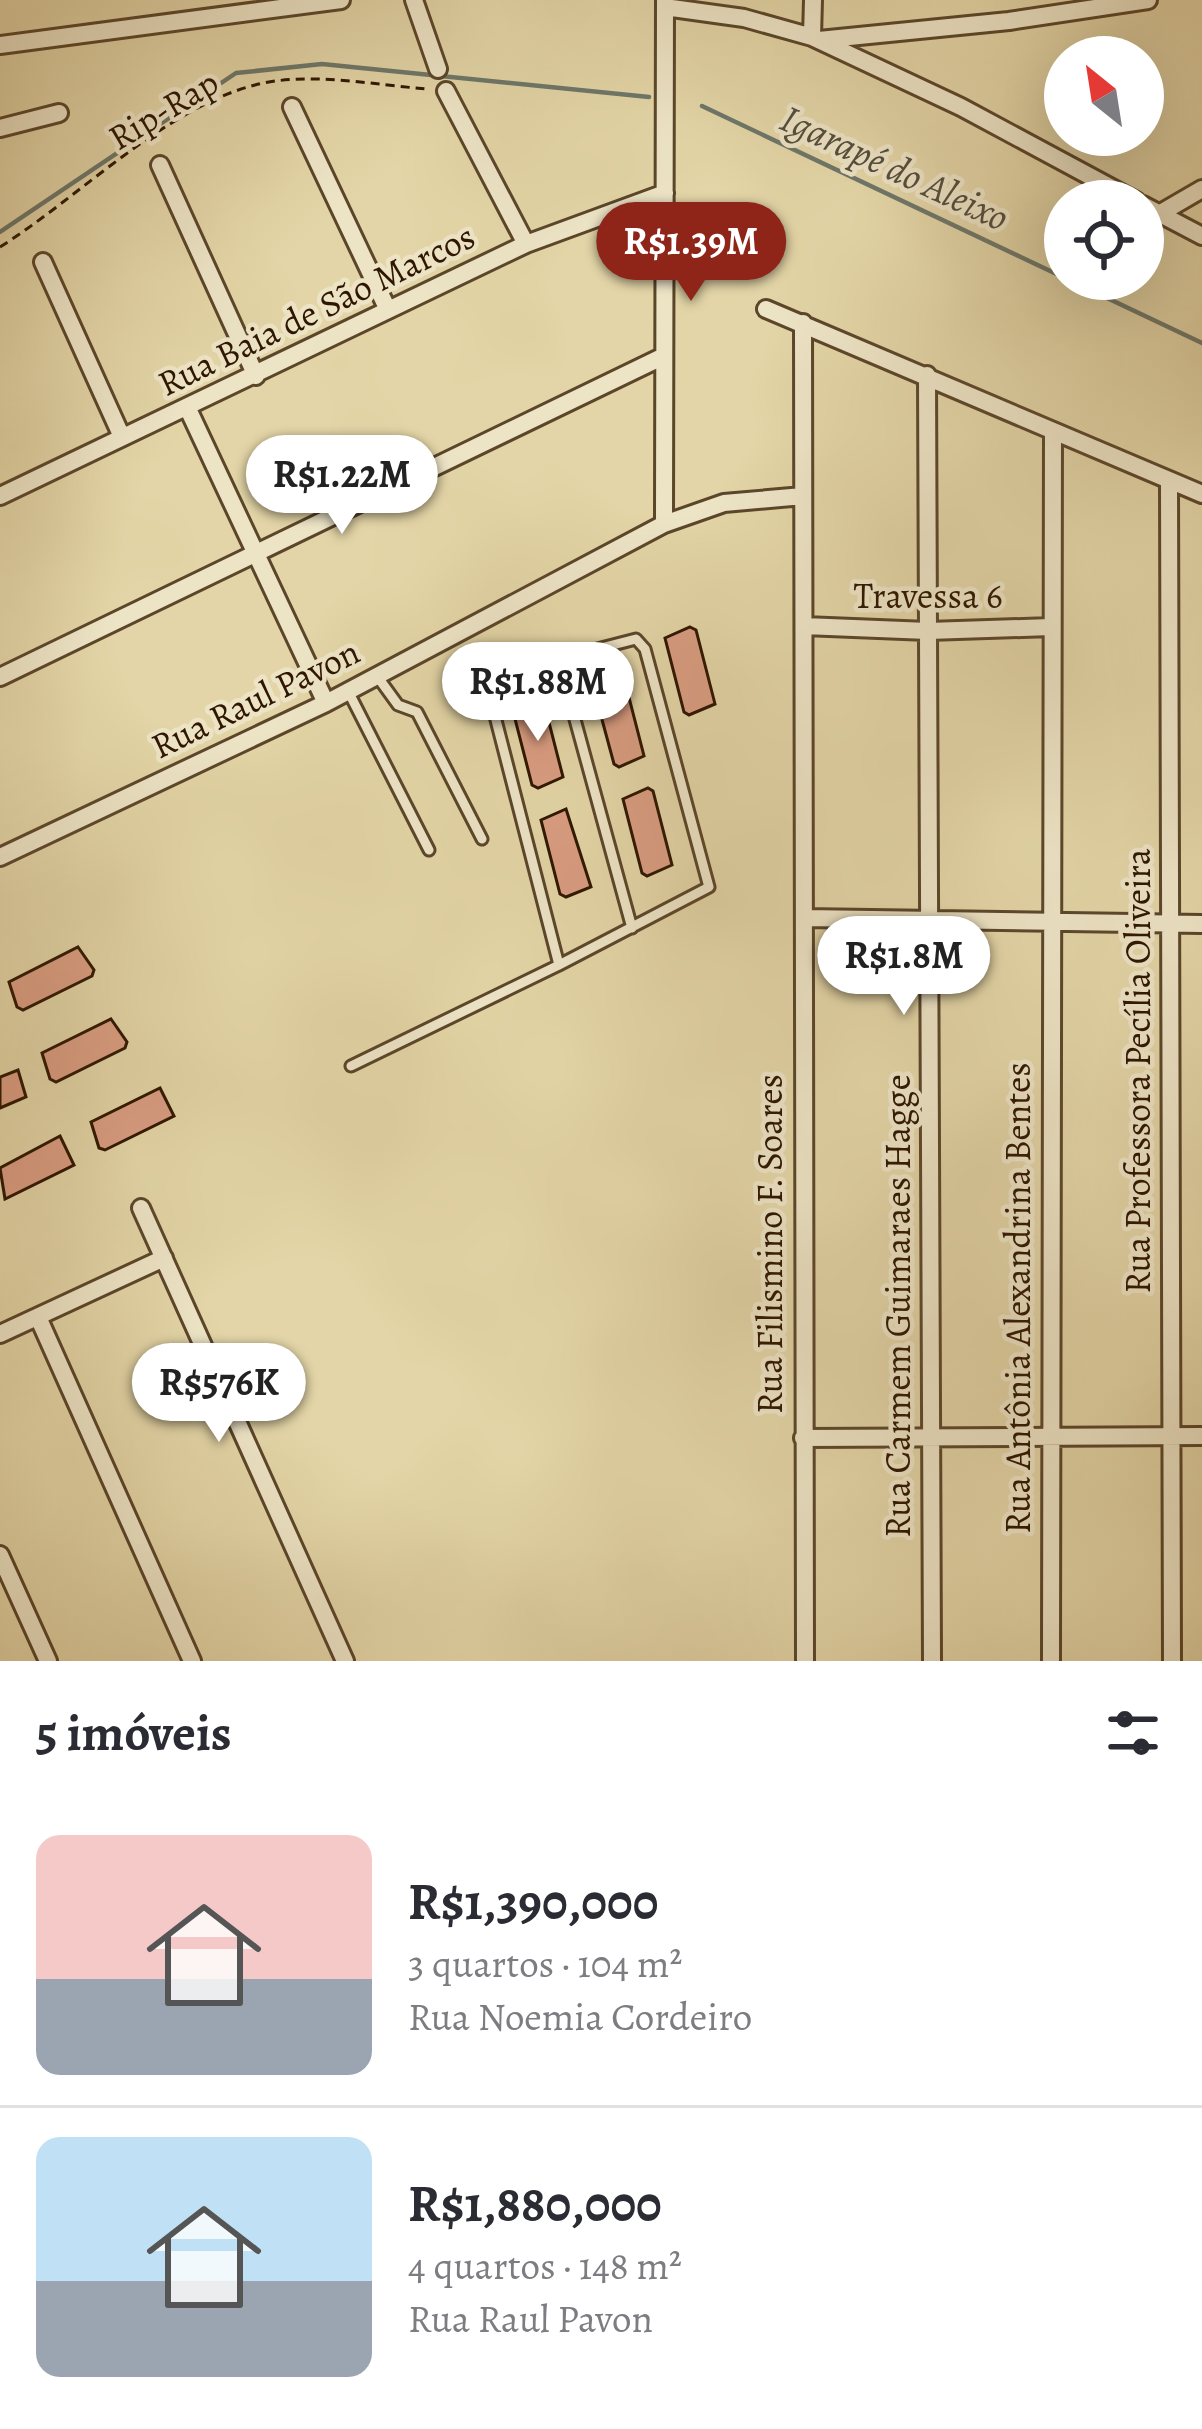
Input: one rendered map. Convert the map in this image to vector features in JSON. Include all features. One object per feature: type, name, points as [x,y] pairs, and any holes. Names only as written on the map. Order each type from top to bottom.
[{"type":"street","points":[[0,45],[341,0]]},
{"type":"street","points":[[414,0],[439,69]]},
{"type":"street","points":[[813,0],[815,39]]},
{"type":"street","points":[[815,39],[1009,21],[1148,0]]},
{"type":"street","points":[[664,524],[664,3],[744,18],[815,39],[961,106],[1098,180]]},
{"type":"street","points":[[446,91],[526,244]]},
{"type":"street","points":[[292,107],[388,310]]},
{"type":"street","points":[[0,128],[59,113]]},
{"type":"street","points":[[160,165],[256,376]]},
{"type":"street","points":[[1164,200],[1202,188]]},
{"type":"street","name":"Rua Baia de São Marcos","points":[[0,496],[526,244],[665,193]]},
{"type":"street","points":[[1164,216],[1202,236]]},
{"type":"street","points":[[43,262],[122,437]]},
{"type":"street","points":[[766,309],[1202,494]]},
{"type":"street","name":"Rua Filismino F. Soares","points":[[803,323],[805,1661]]},
{"type":"street","points":[[0,676],[664,356]]},
{"type":"street","name":"Rua Carmem Guimaraes Hagge","points":[[927,375],[932,1661]]},
{"type":"street","points":[[188,409],[326,703]]},
{"type":"street","name":"Rua Antônia Alexandrina Bentes","points":[[1052,1661],[1053,431]]},
{"type":"street","name":"Rua Professora Pecília Oliveira","points":[[1168,481],[1172,1661]]},
{"type":"street","name":"Rua Raul Pavon","points":[[0,856],[348,692],[664,524],[724,503],[803,496]]},
{"type":"street","name":"Travessa 6","points":[[805,626],[928,632],[1051,627]]},
{"type":"street","points":[[805,918],[1202,924]]},
{"type":"street","points":[[141,1208],[345,1661]]},
{"type":"street","points":[[0,1334],[164,1258]]},
{"type":"street","points":[[38,1317],[192,1661]]},
{"type":"street","points":[[802,1438],[1202,1436]]},
{"type":"street","points":[[0,1555],[48,1661]]},
{"type":"lane","points":[[351,1066],[704,893],[710,873],[641,642],[630,639],[500,674],[493,679],[488,698],[559,964]]},
{"type":"lane","points":[[559,661],[632,928]]},
{"type":"lane","points":[[377,676],[398,705],[417,712],[482,839]]},
{"type":"lane","points":[[348,692],[429,850]]},
{"type":"path","name":"Rip-Rap","points":[[0,248],[155,136],[223,95],[295,79],[446,91]]},
{"type":"building","points":[[690,627],[696,630],[715,704],[689,715],[684,712],[665,638]]},
{"type":"building","points":[[620,679],[625,682],[644,756],[619,767],[614,764],[594,690]]},
{"type":"building","points":[[538,700],[544,703],[563,777],[538,788],[532,785],[513,711]]},
{"type":"building","points":[[648,788],[653,791],[672,865],[647,876],[642,873],[623,799]]},
{"type":"building","points":[[566,809],[591,887],[566,897],[560,894],[541,820]]},
{"type":"building","points":[[78,947],[94,970],[92,976],[23,1010],[17,1007],[9,982]]},
{"type":"building","points":[[111,1019],[127,1042],[125,1048],[56,1082],[50,1079],[42,1053]]},
{"type":"building","points":[[18,1070],[26,1097],[0,1108],[0,1077]]},
{"type":"building","points":[[160,1088],[174,1116],[105,1150],[99,1148],[91,1122]]},
{"type":"building","points":[[60,1136],[74,1165],[5,1199],[0,1168]]},
{"type":"waterway","name":"Igarapé do Aleixo","points":[[0,232],[236,73],[322,64],[649,97]]},
{"type":"waterway","name":"Igarapé do Aleixo","points":[[702,106],[1044,268]]},
{"type":"waterway","name":"Igarapé do Aleixo","points":[[1111,300],[1202,343]]}]
